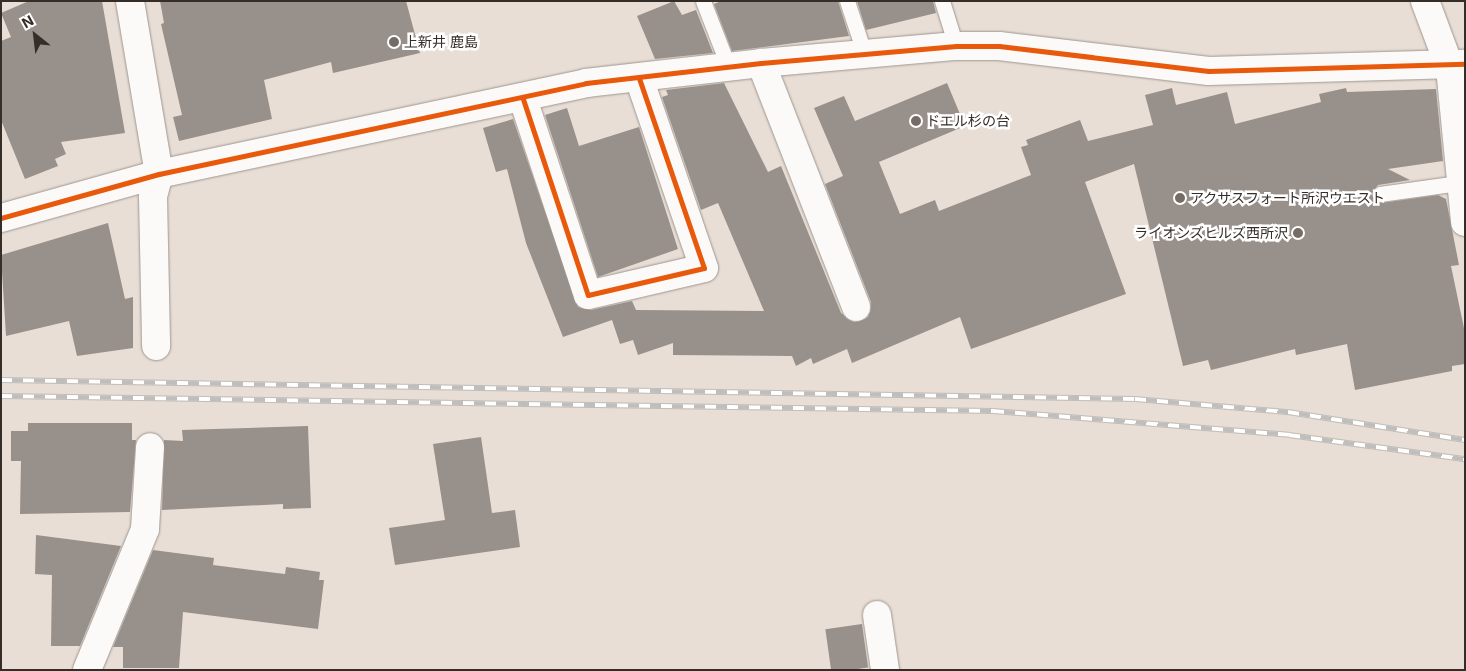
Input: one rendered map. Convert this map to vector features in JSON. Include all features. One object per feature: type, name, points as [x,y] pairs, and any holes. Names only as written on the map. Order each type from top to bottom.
[{"type":"street","points":[[130,1],[159,174],[153,197],[156,346]]},
{"type":"street","points":[[1425,1],[1457,66],[1458,182],[1465,222]]},
{"type":"street","points":[[1,218],[159,174],[523,99],[586,83],[760,63],[956,46],[999,46],[1209,71],[1457,66]]},
{"type":"street","points":[[760,63],[856,307]]},
{"type":"street","points":[[523,99],[588,294],[704,268],[639,78]]},
{"type":"street","points":[[87,670],[145,528],[150,447]]},
{"type":"street","points":[[877,615],[885,670]]},
{"type":"lane","points":[[703,1],[729,68]]},
{"type":"lane","points":[[847,1],[865,55]]},
{"type":"lane","points":[[942,1],[956,46]]},
{"type":"lane","points":[[1380,194],[1458,182]]},
{"type":"building","points":[[29,1],[102,1],[125,133],[61,142],[66,154],[55,159],[58,166],[25,179],[1,120],[1,41],[11,37],[1,13]]},
{"type":"building","points":[[160,1],[406,1],[420,53],[333,73],[331,62],[264,80],[272,119],[179,141],[173,117],[182,115],[161,24],[164,23]]},
{"type":"building","points":[[674,1],[682,15],[696,10],[713,53],[655,59],[637,16]]},
{"type":"building","points":[[721,1],[838,1],[849,36],[732,51],[714,4]]},
{"type":"building","points":[[857,1],[933,1],[936,13],[866,30]]},
{"type":"building","points":[[724,83],[768,172],[781,166],[841,313],[854,322],[868,317],[871,302],[825,184],[843,176],[814,108],[844,96],[855,121],[947,83],[965,126],[879,162],[900,214],[935,200],[939,211],[1031,175],[1021,147],[1028,145],[1026,140],[1080,120],[1088,141],[1153,125],[1145,95],[1172,88],[1176,105],[1227,92],[1235,124],[1321,102],[1319,94],[1346,88],[1347,92],[1436,89],[1443,161],[1388,169],[1410,180],[1378,185],[1371,195],[1381,203],[1438,195],[1446,199],[1459,265],[1451,266],[1465,333],[1465,364],[1452,366],[1452,371],[1355,390],[1347,344],[1296,355],[1295,349],[1211,370],[1208,360],[1183,366],[1134,164],[1085,182],[1126,294],[971,349],[960,317],[852,363],[847,349],[813,364],[811,358],[796,366],[792,356],[673,355],[673,343],[638,355],[633,340],[620,344],[612,320],[563,337],[526,243],[507,169],[496,172],[483,128],[513,119],[578,307],[591,310],[632,301],[636,310],[764,311],[718,203],[701,210],[662,97],[668,95],[666,90]]},
{"type":"building","points":[[567,108],[579,146],[639,127],[678,249],[598,277],[545,115]]},
{"type":"building","points":[[108,223],[125,299],[133,297],[133,348],[77,356],[69,321],[6,336],[1,255]]},
{"type":"building","points":[[28,423],[132,423],[132,440],[136,440],[130,512],[20,514],[21,461],[11,461],[11,431],[28,431]]},
{"type":"building","points":[[308,426],[311,508],[283,509],[283,504],[162,510],[164,440],[183,441],[182,430]]},
{"type":"building","points":[[481,437],[492,513],[515,510],[520,547],[395,565],[389,528],[445,520],[433,444]]},
{"type":"building","points":[[36,535],[121,546],[80,646],[51,646],[52,575],[35,574]]},
{"type":"building","points":[[153,550],[214,558],[213,565],[285,574],[286,567],[320,572],[319,580],[324,580],[318,629],[183,612],[179,668],[123,668],[123,647],[113,647]]},
{"type":"building","points":[[862,624],[868,668],[831,670],[825,629]]},
{"type":"railway","points":[[1,380],[1135,399],[1288,412],[1465,440]]},
{"type":"railway","points":[[1,396],[993,411],[1289,435],[1465,459]]},
{"type":"cycle path","points":[[1,218],[159,174],[586,83],[761,63],[956,46],[999,46],[1209,71],[1465,64]]},
{"type":"cycle path","points":[[523,99],[588,295],[704,268],[639,78]]},
{"type":"place","name":"上新井 鹿島","points":[[394,42]]},
{"type":"place","name":"ドエル杉の台","points":[[916,121]]},
{"type":"place","name":"アクサスフォート所沢ウエスト","points":[[1180,198]]},
{"type":"place","name":"ライオンズヒルズ西所沢","points":[[1298,233]]}]
